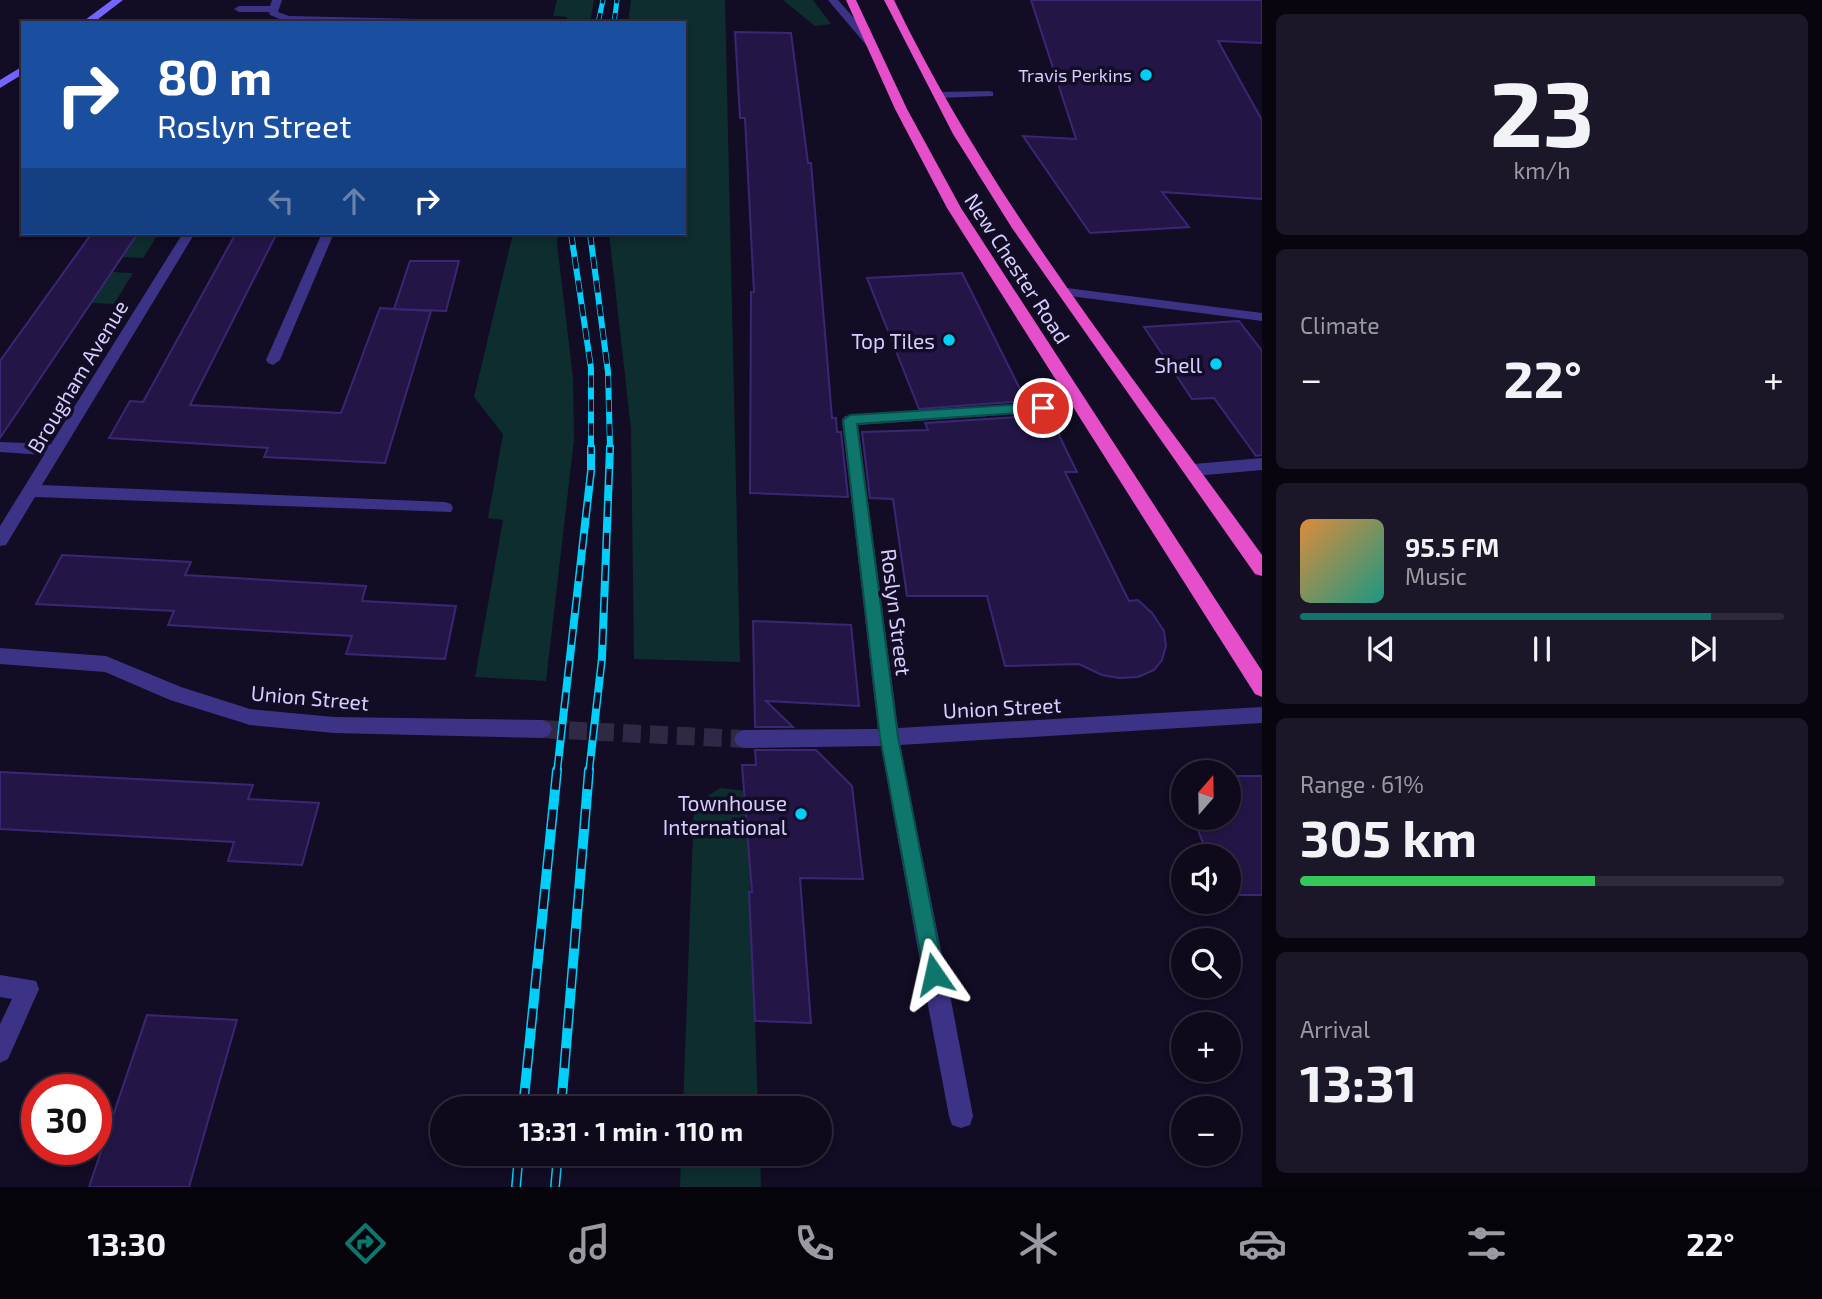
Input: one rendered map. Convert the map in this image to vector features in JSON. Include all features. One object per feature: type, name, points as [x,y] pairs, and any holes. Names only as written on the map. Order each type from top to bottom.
[{"type":"highway","name":"New Chester Road","points":[[851,0],[901,109],[954,208],[1262,688]]},
{"type":"highway","name":"New Chester Road","points":[[889,0],[959,134],[1019,228],[1262,569]]},
{"type":"main road","points":[[89,21],[118,0]]},
{"type":"main road","points":[[0,85],[21,70]]},
{"type":"street","points":[[833,0],[871,44]]},
{"type":"street","points":[[239,9],[275,5],[275,16],[295,20],[351,21]]},
{"type":"street","points":[[938,95],[989,94]]},
{"type":"street","name":"Brougham Avenue","points":[[0,540],[188,235]]},
{"type":"street","points":[[273,360],[327,235]]},
{"type":"street","points":[[1067,292],[1262,317]]},
{"type":"street","name":"Roslyn Street","points":[[961,1116],[889,737],[850,420],[1043,408]]},
{"type":"street","points":[[0,447],[57,450]]},
{"type":"street","points":[[1194,470],[1262,464]]},
{"type":"street","points":[[32,491],[445,508]]},
{"type":"street","name":"Union Street","points":[[0,656],[106,664],[177,694],[250,717],[334,725],[541,729]]},
{"type":"street","name":"Union Street","points":[[744,739],[889,737],[1262,715]]},
{"type":"street","points":[[0,986],[28,989],[0,1051]]},
{"type":"green space","points":[[557,0],[594,0],[590,21],[566,21],[567,17],[553,16]]},
{"type":"green space","points":[[631,0],[725,0],[740,662],[634,659],[631,429],[609,235],[686,235],[686,21],[628,21]]},
{"type":"green space","points":[[783,0],[813,0],[831,24],[815,26]]},
{"type":"green space","points":[[137,235],[158,235],[143,258],[122,257]]},
{"type":"green space","points":[[513,235],[558,235],[573,378],[574,440],[546,681],[475,677],[503,520],[488,518],[503,434],[474,397]]},
{"type":"green space","points":[[112,272],[133,273],[114,304],[91,303]]},
{"type":"green space","points":[[720,788],[747,791],[758,1096],[683,1096],[694,805]]},
{"type":"green space","points":[[681,1166],[760,1166],[761,1187],[680,1187]]},
{"type":"building","points":[[1031,0],[1262,0],[1262,43],[1218,41],[1262,120],[1262,199],[1162,192],[1189,227],[1090,233],[1023,136],[1076,139]]},
{"type":"building","points":[[735,32],[791,33],[808,163],[811,163],[832,418],[836,418],[837,432],[841,432],[848,497],[750,493],[751,292],[754,292],[745,118],[740,118]]},
{"type":"building","points":[[91,235],[137,235],[0,438],[0,361]]},
{"type":"building","points":[[235,235],[276,235],[190,405],[341,413],[380,308],[431,311],[385,463],[264,457],[268,448],[109,438],[130,401],[143,402]]},
{"type":"building","points":[[410,261],[459,261],[446,311],[394,309]]},
{"type":"building","points":[[962,273],[1026,401],[919,409],[867,278]]},
{"type":"building","points":[[1239,321],[1262,351],[1262,455],[1256,456],[1214,398],[1192,399],[1144,327]]},
{"type":"building","points":[[1033,416],[1039,428],[1055,427],[1077,472],[1065,472],[1129,601],[1138,600],[1152,613],[1164,631],[1166,646],[1162,660],[1154,670],[1138,677],[1119,678],[1102,675],[1079,664],[1005,666],[987,596],[907,596],[893,499],[870,498],[862,432],[928,430],[925,423]]},
{"type":"building","points":[[62,555],[191,562],[185,575],[366,586],[362,601],[456,606],[445,659],[346,654],[352,636],[168,625],[174,611],[36,604]]},
{"type":"building","points":[[753,621],[851,625],[859,706],[766,701],[793,727],[755,727]]},
{"type":"building","points":[[755,750],[816,750],[852,786],[863,879],[800,878],[811,1023],[755,1021],[749,892],[752,892],[742,765],[756,765]]},
{"type":"building","points":[[0,772],[253,785],[248,799],[319,803],[302,865],[228,861],[234,842],[0,829]]},
{"type":"building","points":[[1241,776],[1262,776],[1262,895],[1241,895],[1241,844],[1203,844],[1198,830],[1241,830]]},
{"type":"building","points":[[147,1015],[237,1020],[189,1187],[89,1187],[96,1165],[112,1165],[112,1119]]},
{"type":"tunnel","points":[[542,729],[744,739]]},
{"type":"railway","points":[[598,21],[603,0]]},
{"type":"railway","points":[[614,21],[617,0]]},
{"type":"railway","points":[[557,772],[591,471],[591,368],[571,235]]},
{"type":"railway","points":[[590,235],[608,372],[610,447]]},
{"type":"railway","points":[[589,772],[602,658],[610,447]]},
{"type":"railway","points":[[524,1096],[557,770]]},
{"type":"railway","points":[[562,1096],[589,770]]},
{"type":"railway","points":[[516,1187],[518,1166]]},
{"type":"railway","points":[[555,1187],[557,1166]]},
{"type":"place","name":"Travis Perkins","points":[[1146,75]]},
{"type":"place","name":"Top Tiles","points":[[949,340]]},
{"type":"place","name":"Shell","points":[[1216,364]]},
{"type":"place","name":"Townhouse International","points":[[801,814]]},
{"type":"route","points":[[934,974],[889,737],[850,420],[1043,408]]}]
